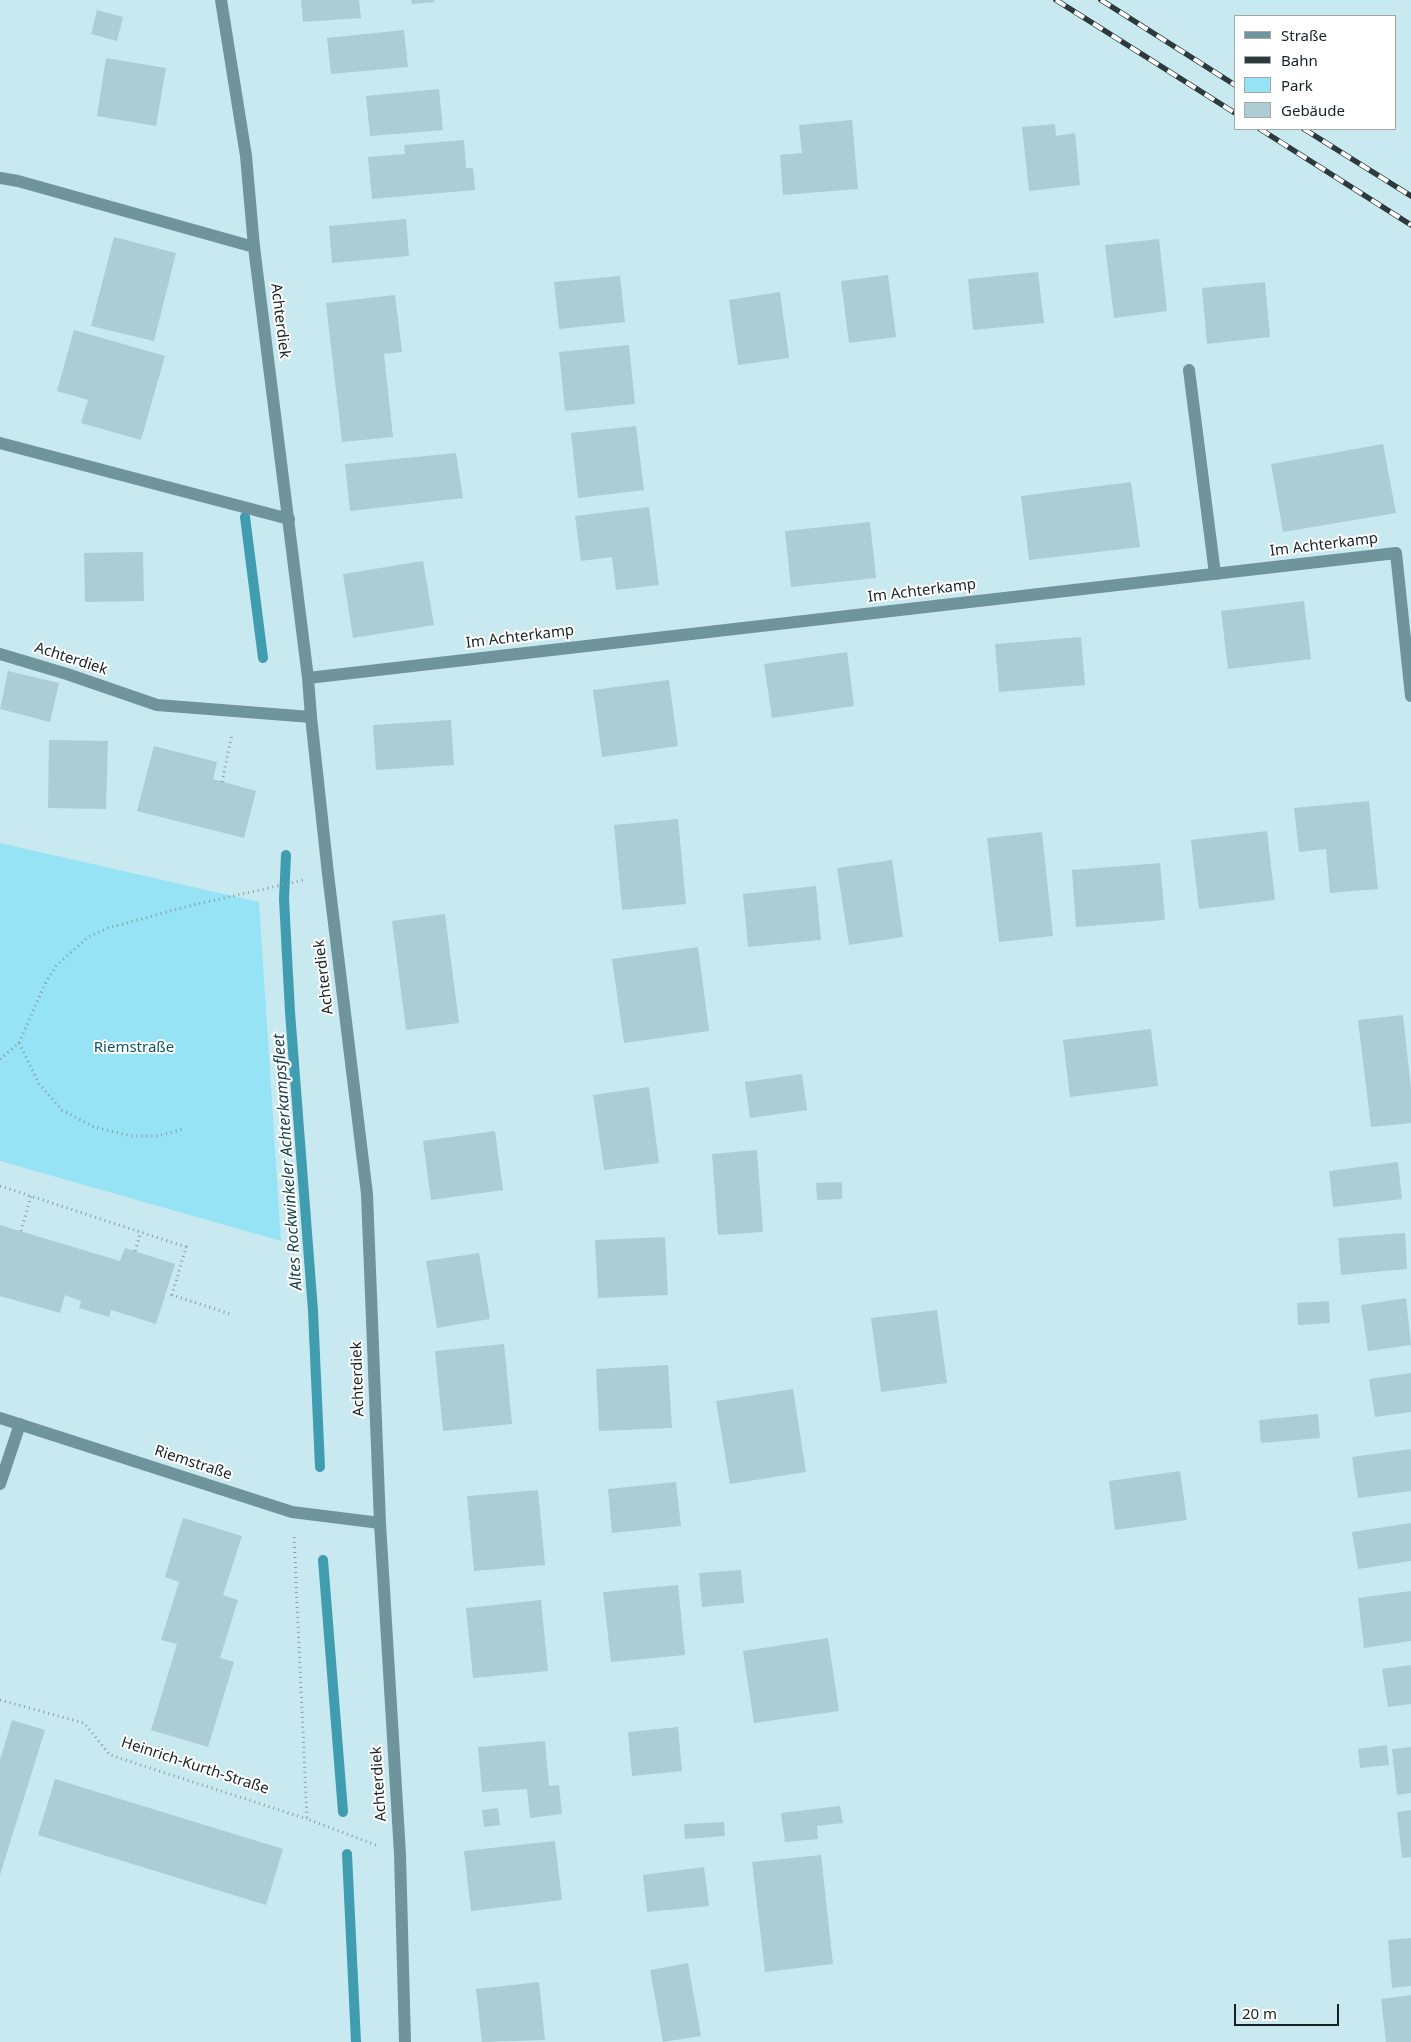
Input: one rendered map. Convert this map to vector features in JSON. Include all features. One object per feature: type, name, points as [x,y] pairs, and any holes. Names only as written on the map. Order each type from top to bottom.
[{"type":"street","name":"Achterdiek","points":[[220,0],[246,156],[254,247],[308,678],[328,874],[367,1194],[380,1523],[400,1854],[405,2042]]},
{"type":"street","points":[[0,178],[18,181],[254,247]]},
{"type":"street","points":[[1189,370],[1215,574]]},
{"type":"street","points":[[0,443],[289,519]]},
{"type":"street","name":"Im Achterkamp","points":[[308,678],[1396,553],[1411,696]]},
{"type":"street","name":"Achterdiek","points":[[0,654],[67,674],[157,705],[311,717]]},
{"type":"street","name":"Riemstraße","points":[[0,1418],[292,1512],[380,1523]]},
{"type":"street","points":[[0,1484],[20,1424]]},
{"type":"path","points":[[222,782],[237,711]]},
{"type":"path","points":[[0,1059],[19,1043],[45,984],[56,966],[88,937],[108,928],[193,905],[305,880]]},
{"type":"path","points":[[19,1043],[39,1084],[62,1110],[94,1127],[130,1136],[158,1136],[183,1129]]},
{"type":"path","points":[[0,1186],[186,1247],[172,1295],[230,1314]]},
{"type":"path","points":[[20,1231],[31,1196]]},
{"type":"path","points":[[135,1251],[141,1232]]},
{"type":"path","points":[[292,1512],[307,1819]]},
{"type":"path","name":"Heinrich-Kurth-Straße","points":[[0,1700],[84,1723],[110,1755],[307,1819],[400,1854]]},
{"type":"green space","name":"Riemstraße","points":[[0,843],[259,902],[281,1241],[0,1161]]},
{"type":"building","points":[[301,0],[359,0],[361,18],[303,22]]},
{"type":"building","points":[[411,0],[434,0],[434,2],[412,4]]},
{"type":"building","points":[[97,10],[123,17],[117,41],[91,34]]},
{"type":"building","points":[[404,30],[408,67],[331,74],[327,38]]},
{"type":"building","points":[[106,58],[166,68],[156,126],[97,116]]},
{"type":"building","points":[[439,89],[443,130],[370,136],[366,96]]},
{"type":"building","points":[[852,120],[858,189],[783,195],[780,155],[802,153],[799,125]]},
{"type":"building","points":[[1055,124],[1056,136],[1075,133],[1080,185],[1029,191],[1022,127]]},
{"type":"building","points":[[464,140],[466,168],[473,168],[475,190],[372,199],[368,157],[405,154],[404,145]]},
{"type":"building","points":[[406,219],[409,256],[332,263],[329,226]]},
{"type":"building","points":[[114,237],[176,253],[154,341],[91,326]]},
{"type":"building","points":[[1159,239],[1167,311],[1114,318],[1105,245]]},
{"type":"building","points":[[1038,272],[1044,323],[973,330],[968,279]]},
{"type":"building","points":[[888,275],[896,337],[849,343],[841,281]]},
{"type":"building","points":[[620,276],[625,322],[559,329],[554,282]]},
{"type":"building","points":[[1265,282],[1270,337],[1207,344],[1202,288]]},
{"type":"building","points":[[780,292],[789,358],[738,365],[729,300]]},
{"type":"building","points":[[395,295],[402,352],[384,354],[393,437],[342,442],[326,303]]},
{"type":"building","points":[[74,330],[165,356],[141,440],[81,423],[88,400],[57,391]]},
{"type":"building","points":[[629,345],[635,404],[565,411],[559,352]]},
{"type":"building","points":[[636,426],[644,490],[578,498],[571,433]]},
{"type":"building","points":[[1383,444],[1396,513],[1283,532],[1271,464]]},
{"type":"building","points":[[456,453],[463,498],[350,511],[345,464]]},
{"type":"building","points":[[1131,482],[1140,547],[1029,560],[1021,496]]},
{"type":"building","points":[[649,507],[659,585],[616,590],[612,557],[581,561],[575,516]]},
{"type":"building","points":[[870,522],[876,578],[791,587],[785,531]]},
{"type":"building","points":[[143,552],[144,601],[85,602],[84,553]]},
{"type":"building","points":[[423,561],[434,625],[353,638],[343,574]]},
{"type":"building","points":[[1304,601],[1311,659],[1228,669],[1221,611]]},
{"type":"building","points":[[1081,637],[1085,685],[999,692],[995,644]]},
{"type":"building","points":[[847,652],[854,706],[772,718],[764,664]]},
{"type":"building","points":[[8,671],[59,683],[50,722],[0,709]]},
{"type":"building","points":[[669,680],[678,746],[602,757],[593,690]]},
{"type":"building","points":[[451,720],[454,765],[376,770],[373,725]]},
{"type":"building","points":[[49,740],[108,741],[106,809],[48,808]]},
{"type":"building","points":[[154,746],[217,762],[213,779],[256,791],[244,838],[137,811]]},
{"type":"building","points":[[1369,801],[1378,889],[1330,893],[1326,849],[1299,852],[1294,808]]},
{"type":"building","points":[[678,819],[686,904],[622,910],[614,825]]},
{"type":"building","points":[[1267,831],[1275,900],[1199,909],[1191,840]]},
{"type":"building","points":[[1042,832],[1053,936],[999,942],[987,838]]},
{"type":"building","points":[[892,860],[903,937],[849,945],[837,868]]},
{"type":"building","points":[[1160,863],[1165,920],[1076,927],[1072,870]]},
{"type":"building","points":[[816,886],[821,940],[748,947],[743,894]]},
{"type":"building","points":[[445,914],[459,1023],[406,1030],[392,921]]},
{"type":"building","points":[[698,947],[709,1031],[624,1043],[612,959]]},
{"type":"building","points":[[1403,1015],[1411,1089],[1411,1123],[1371,1127],[1358,1020]]},
{"type":"building","points":[[1151,1029],[1158,1086],[1070,1097],[1063,1040]]},
{"type":"building","points":[[802,1074],[807,1110],[750,1118],[745,1082]]},
{"type":"building","points":[[649,1087],[659,1163],[604,1170],[593,1095]]},
{"type":"building","points":[[495,1131],[503,1190],[431,1200],[423,1141]]},
{"type":"building","points":[[757,1150],[763,1232],[718,1235],[712,1154]]},
{"type":"building","points":[[1398,1162],[1402,1199],[1333,1207],[1329,1171]]},
{"type":"building","points":[[842,1182],[842,1199],[817,1200],[816,1183]]},
{"type":"building","points":[[0,1225],[120,1261],[125,1248],[175,1264],[156,1324],[111,1310],[109,1317],[79,1308],[81,1301],[65,1295],[60,1313],[0,1296]]},
{"type":"building","points":[[1405,1233],[1407,1269],[1341,1275],[1338,1238]]},
{"type":"building","points":[[665,1237],[668,1295],[598,1298],[595,1240]]},
{"type":"building","points":[[479,1253],[490,1319],[437,1328],[426,1261]]},
{"type":"building","points":[[1406,1298],[1411,1345],[1368,1351],[1361,1305]]},
{"type":"building","points":[[1329,1301],[1330,1323],[1298,1325],[1297,1303]]},
{"type":"building","points":[[937,1310],[947,1383],[881,1392],[871,1318]]},
{"type":"building","points":[[504,1344],[512,1424],[443,1431],[435,1351]]},
{"type":"building","points":[[668,1365],[672,1428],[599,1431],[596,1369]]},
{"type":"building","points":[[1411,1373],[1411,1412],[1375,1417],[1369,1379]]},
{"type":"building","points":[[793,1389],[806,1472],[730,1484],[716,1401]]},
{"type":"building","points":[[1318,1414],[1320,1438],[1261,1443],[1259,1420]]},
{"type":"building","points":[[1411,1449],[1411,1491],[1358,1498],[1352,1457]]},
{"type":"building","points":[[1180,1471],[1187,1520],[1115,1530],[1109,1481]]},
{"type":"building","points":[[676,1482],[681,1526],[612,1533],[608,1489]]},
{"type":"building","points":[[538,1490],[545,1565],[474,1571],[467,1496]]},
{"type":"building","points":[[183,1518],[242,1536],[223,1595],[238,1600],[220,1658],[234,1662],[208,1747],[151,1730],[177,1644],[161,1640],[179,1582],[165,1577]]},
{"type":"building","points":[[1411,1523],[1411,1561],[1358,1569],[1352,1532]]},
{"type":"building","points":[[741,1570],[744,1603],[702,1607],[699,1573]]},
{"type":"building","points":[[678,1585],[685,1655],[611,1662],[603,1592]]},
{"type":"building","points":[[1411,1591],[1411,1641],[1364,1648],[1358,1598]]},
{"type":"building","points":[[541,1600],[548,1671],[473,1678],[466,1608]]},
{"type":"building","points":[[828,1638],[839,1711],[754,1723],[743,1651]]},
{"type":"building","points":[[1411,1665],[1411,1704],[1388,1707],[1382,1669]]},
{"type":"building","points":[[12,1720],[45,1730],[0,1875],[0,1760]]},
{"type":"building","points":[[678,1727],[682,1771],[632,1776],[628,1732]]},
{"type":"building","points":[[545,1741],[549,1786],[559,1785],[562,1814],[530,1818],[527,1789],[482,1792],[478,1747]]},
{"type":"building","points":[[1387,1745],[1389,1765],[1360,1768],[1358,1749]]},
{"type":"building","points":[[1411,1747],[1411,1793],[1397,1795],[1392,1749]]},
{"type":"building","points":[[55,1779],[283,1849],[266,1905],[38,1835]]},
{"type":"building","points":[[840,1806],[843,1823],[817,1826],[818,1839],[785,1842],[781,1813]]},
{"type":"building","points":[[498,1808],[500,1825],[484,1827],[482,1810]]},
{"type":"building","points":[[1411,1810],[1411,1857],[1402,1858],[1397,1812]]},
{"type":"building","points":[[724,1822],[725,1836],[685,1839],[684,1824]]},
{"type":"building","points":[[555,1841],[562,1900],[471,1911],[464,1851]]},
{"type":"building","points":[[821,1855],[833,1964],[765,1972],[752,1862]]},
{"type":"building","points":[[704,1867],[709,1906],[647,1912],[643,1875]]},
{"type":"building","points":[[1411,1938],[1411,1986],[1392,1988],[1388,1940]]},
{"type":"building","points":[[688,1963],[701,2036],[663,2042],[650,1970]]},
{"type":"building","points":[[539,1982],[545,2040],[482,2042],[476,1989]]},
{"type":"building","points":[[1411,1995],[1411,2042],[1386,2042],[1381,1999]]},
{"type":"waterway","name":"Altes Rockwinkeler Achterkampsfleet","points":[[245,517],[263,658]]},
{"type":"waterway","name":"Altes Rockwinkeler Achterkampsfleet","points":[[286,855],[284,899],[290,1012],[313,1311],[320,1467]]},
{"type":"waterway","name":"Altes Rockwinkeler Achterkampsfleet","points":[[323,1560],[343,1812]]},
{"type":"waterway","name":"Altes Rockwinkeler Achterkampsfleet","points":[[347,1854],[356,2042]]},
{"type":"railway","points":[[1056,0],[1234,112]]},
{"type":"railway","points":[[1101,0],[1234,84]]},
{"type":"railway","points":[[1262,130],[1411,225]]},
{"type":"railway","points":[[1306,130],[1411,196]]}]
